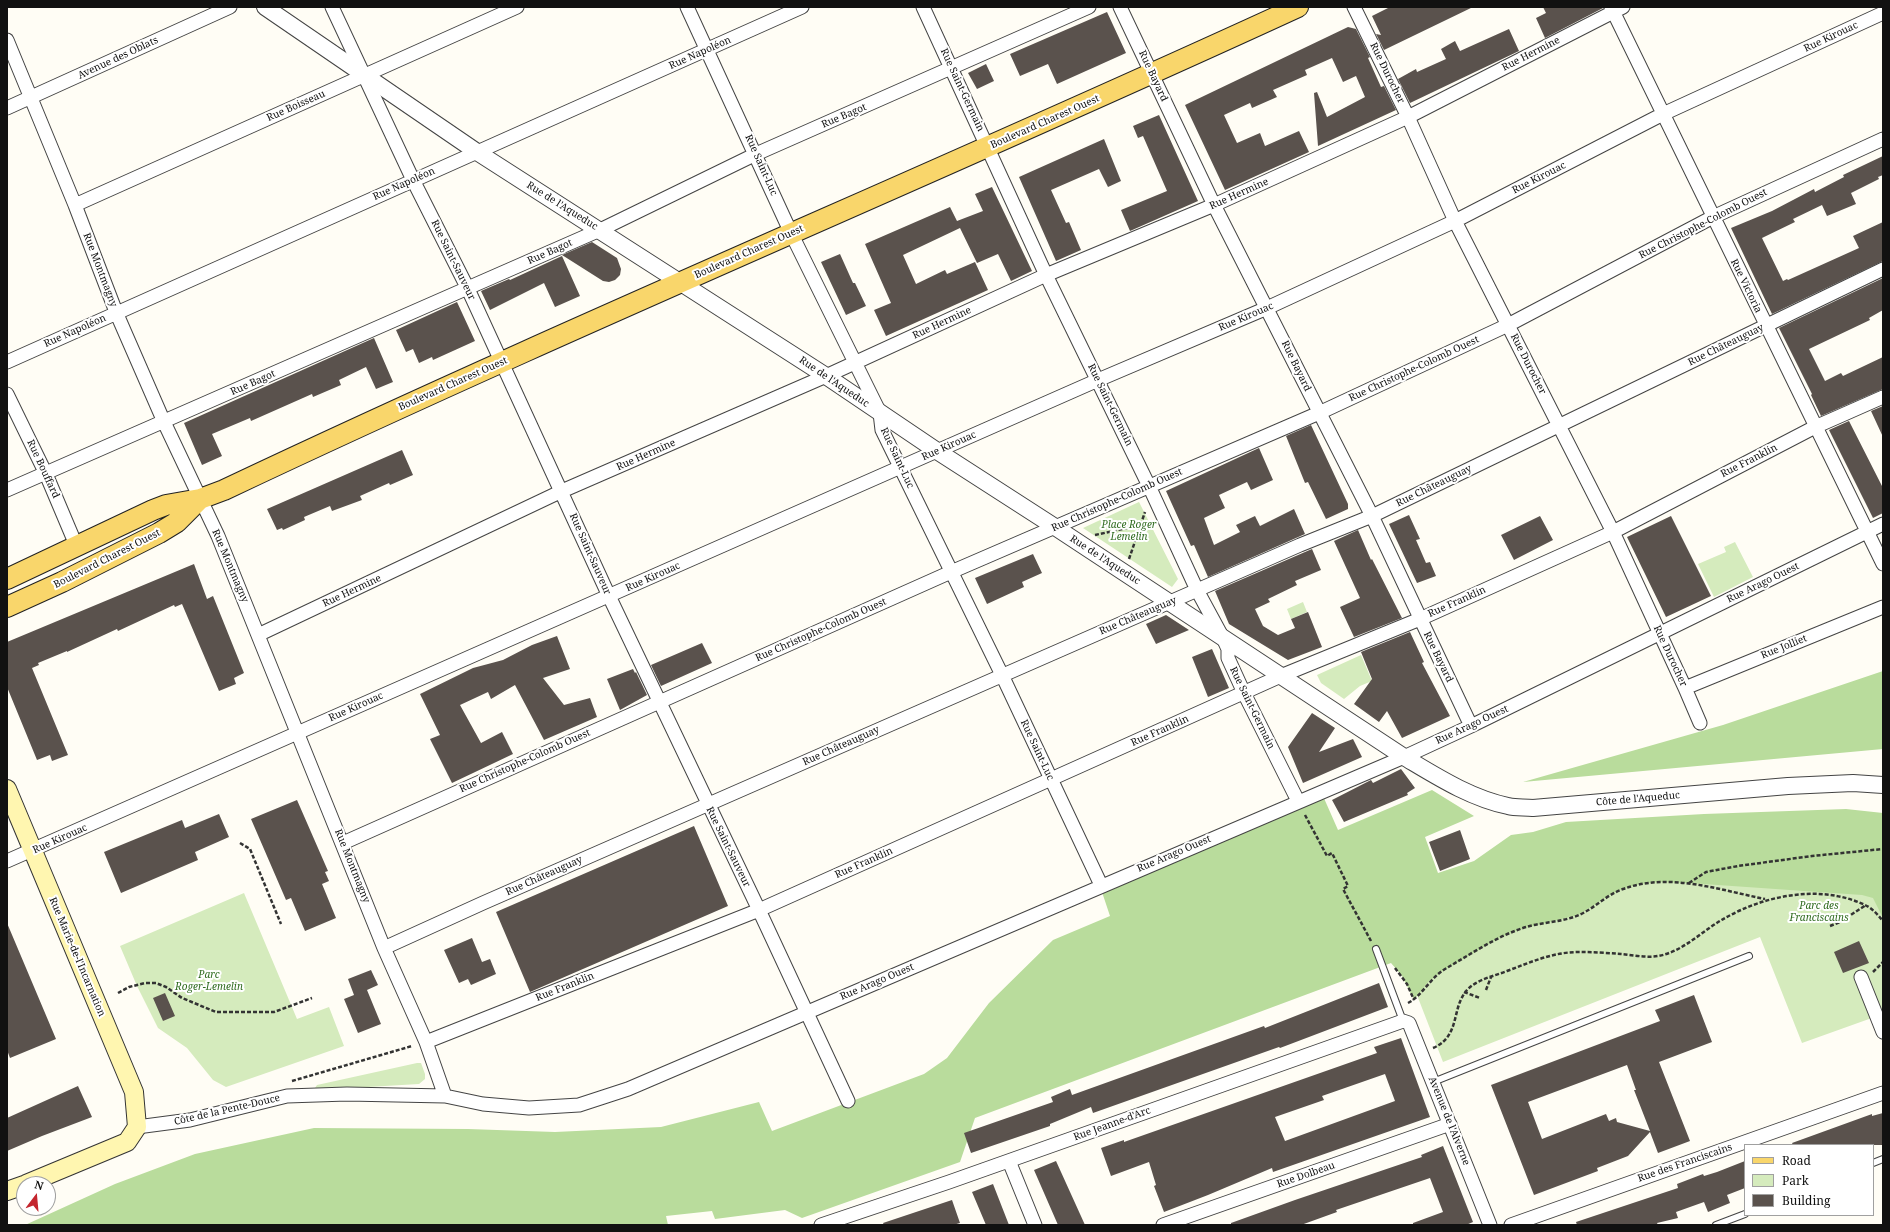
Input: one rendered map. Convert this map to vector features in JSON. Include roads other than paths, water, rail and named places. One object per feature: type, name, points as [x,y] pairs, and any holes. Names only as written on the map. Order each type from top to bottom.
[{"type":"main road","name":"Boulevard Charest Ouest","points":[[7,579],[76,545],[153,510],[166,505],[200,499],[791,233],[989,148],[1298,7]]},
{"type":"main road","name":"Boulevard Charest Ouest","points":[[7,607],[62,582],[159,533],[177,522],[200,499]]},
{"type":"main road","name":"Rue Marie-de-l'Incarnation","points":[[7,789],[32,852],[134,1092],[137,1127]]},
{"type":"main road","points":[[44,1176],[127,1142],[137,1127]]},
{"type":"street","name":"Avenue des Oblats","points":[[7,108],[230,7]]},
{"type":"street","name":"Rue de l'Aqueduc","points":[[265,7],[477,152],[682,282],[1404,757]]},
{"type":"street","name":"Rue Saint-Sauveur","points":[[332,7],[413,180],[468,289],[609,596],[848,1100]]},
{"type":"street","name":"Rue Boisseau","points":[[75,205],[517,7]]},
{"type":"street","name":"Rue Saint-Luc","points":[[687,7],[756,154],[791,233],[880,413],[882,430],[1002,675],[1102,885]]},
{"type":"street","name":"Rue Napoléon","points":[[7,362],[116,312],[802,7]]},
{"type":"street","name":"Rue Saint-Germain","points":[[923,7],[1046,275],[1149,486],[1197,590],[1223,638],[1228,649],[1228,658],[1244,693],[1300,805]]},
{"type":"street","name":"Rue Bagot","points":[[7,490],[468,289],[600,230],[756,154],[1089,7]]},
{"type":"street","name":"Rue Bayard","points":[[1120,7],[1214,205],[1268,308],[1319,413],[1372,516],[1472,726]]},
{"type":"street","name":"Rue Durocher","points":[[1354,7],[1408,117],[1455,221],[1613,532],[1700,723]]},
{"type":"street","name":"Rue Hermine","points":[[258,635],[562,491],[826,376],[1046,275],[1214,205],[1408,117],[1616,9]]},
{"type":"street","name":"Rue Victoria","points":[[1616,9],[1663,114],[1883,564]]},
{"type":"street","name":"Rue Kirouac","points":[[7,862],[1098,380],[1268,308],[1455,221],[1663,114],[1883,13]]},
{"type":"street","name":"Rue Montmagny","points":[[7,40],[75,205],[116,312],[164,422],[218,536],[343,843],[384,948],[426,1042],[445,1096]]},
{"type":"street","name":"Rue Christophe-Colomb Ouest","points":[[343,843],[1055,526],[1319,413],[1508,325],[1713,217],[1883,139]]},
{"type":"street","name":"Rue Châteauguay","points":[[384,948],[1002,675],[1300,545],[1372,516],[1883,269]]},
{"type":"street","name":"Rue Bouffard","points":[[7,394],[46,474],[76,545]]},
{"type":"street","name":"Rue Franklin","points":[[426,1042],[759,910],[1244,693],[1420,619],[1613,532],[1815,427],[1883,396]]},
{"type":"street","name":"Rue Arago Ouest","points":[[445,1096],[483,1104],[529,1108],[579,1105],[628,1089],[1102,885],[1300,805],[1472,726],[1883,524]]},
{"type":"street","name":"Rue Jolliet","points":[[1685,688],[1883,607]]},
{"type":"street","name":"Côte de l'Aqueduc","points":[[1404,757],[1439,778],[1479,797],[1510,807],[1533,808],[1788,786],[1853,783],[1883,785]]},
{"type":"street","points":[[1861,977],[1883,1032]]},
{"type":"street","name":"Avenue de l'Alverne","points":[[1403,1021],[1409,1023],[1490,1225]]},
{"type":"street","name":"Rue Jeanne-d'Arc","points":[[821,1225],[1009,1161],[1403,1021]]},
{"type":"street","name":"Côte de la Pente-Douce","points":[[137,1127],[190,1120],[287,1096],[355,1094],[445,1096]]},
{"type":"street","name":"Rue des Franciscains","points":[[1510,1225],[1883,1094]]},
{"type":"street","name":"Rue Dolbeau","points":[[1163,1225],[1450,1124]]},
{"type":"street","points":[[1009,1161],[1035,1225]]},
{"type":"lane","points":[[1376,949],[1403,1021]]},
{"type":"lane","points":[[1433,1082],[1750,956]]},
{"type":"lane","points":[[1716,1225],[1744,1214]]},
{"type":"park label","name":"Place Roger Lemelin","points":[[1129,530]]},
{"type":"park label","name":"Parc des Franciscains","points":[[1819,912]]},
{"type":"park label","name":"Parc Roger-Lemelin","points":[[209,980]]}]
